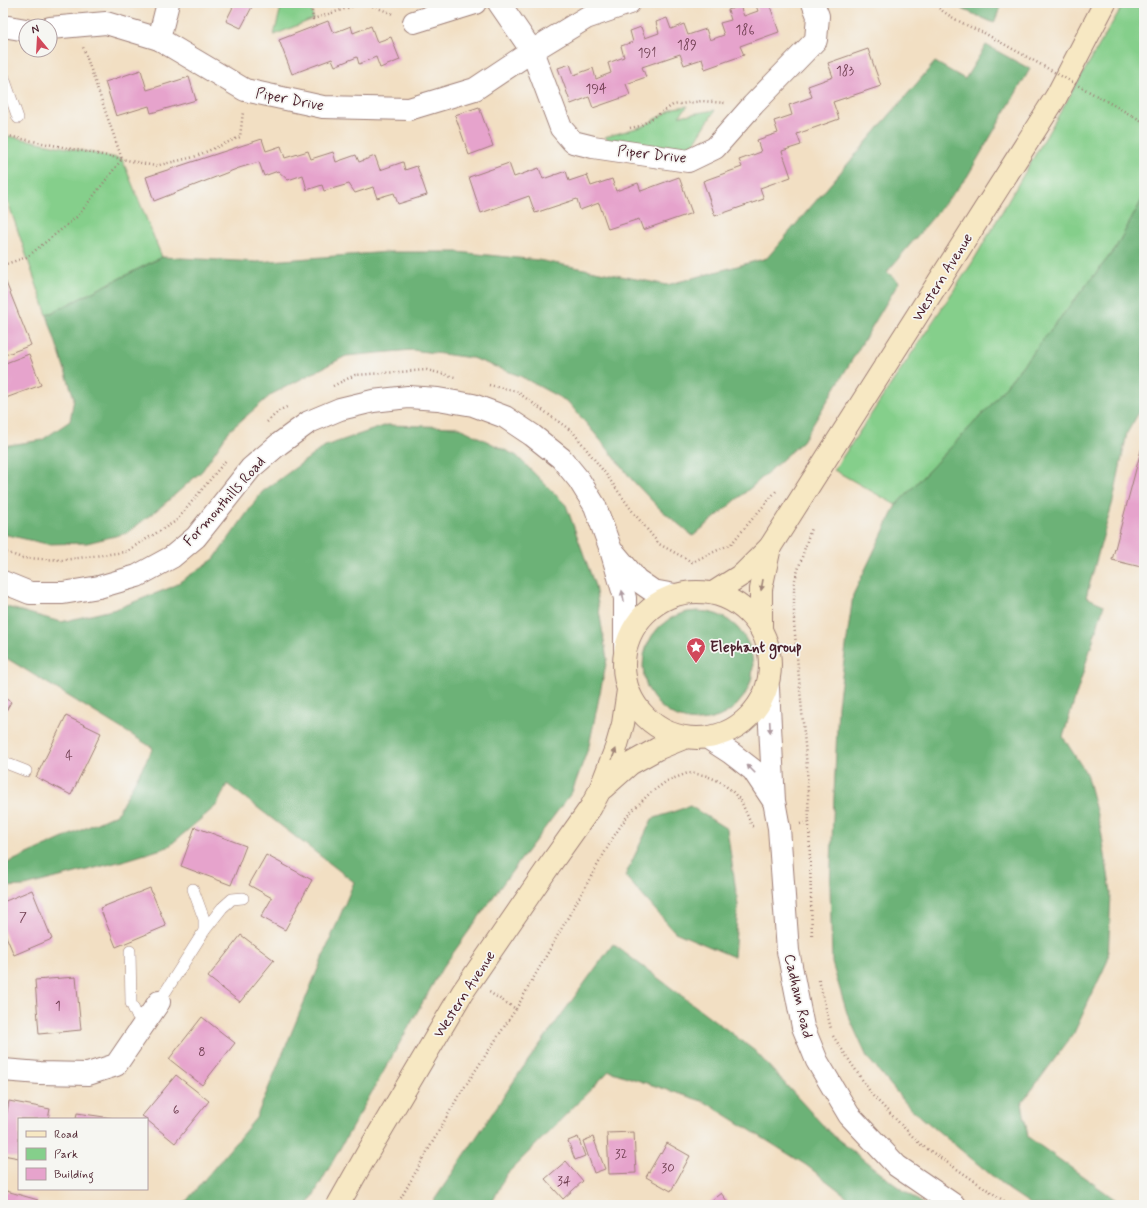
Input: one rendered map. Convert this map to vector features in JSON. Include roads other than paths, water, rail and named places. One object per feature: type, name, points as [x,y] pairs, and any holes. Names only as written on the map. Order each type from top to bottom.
[{"type":"main road","name":"Western Avenue","points":[[713,593],[742,574],[770,547],[1056,97],[1105,3]]},
{"type":"main road","name":"Western Avenue","points":[[762,629],[761,589],[770,547]]},
{"type":"main road","points":[[694,592],[713,593],[732,600],[749,612],[762,629],[770,654],[771,668],[768,688],[758,707],[745,722],[728,733],[708,738],[696,739],[684,738],[666,732],[650,722],[636,708],[628,690],[623,670],[625,648],[635,625],[652,607],[675,595],[694,592]]},
{"type":"main road","name":"Western Avenue","points":[[338,1205],[470,981],[591,808],[600,790],[616,748],[623,724],[628,690]]},
{"type":"main road","points":[[600,790],[630,764],[657,749],[684,738]]},
{"type":"street","points":[[159,39],[168,3]]},
{"type":"street","points":[[414,22],[475,3]]},
{"type":"street","name":"Piper Drive","points":[[499,3],[532,51],[561,128],[574,142],[594,147],[688,161],[715,148],[753,105],[816,40],[818,16],[813,3]]},
{"type":"street","name":"Piper Drive","points":[[58,27],[106,23],[159,39],[245,90],[323,107],[409,109],[475,89],[532,51],[586,18],[629,3]]},
{"type":"street","points":[[3,26],[18,29]]},
{"type":"street","name":"Formonthills Road","points":[[3,582],[30,593],[63,592],[99,587],[138,576],[172,556],[196,537],[251,468],[279,444],[309,422],[340,409],[372,401],[408,397],[438,399],[473,405],[505,417],[532,435],[561,458],[580,480],[595,506],[611,550],[625,598],[625,648]]},
{"type":"street","name":"Formonthills Road","points":[[611,550],[637,580],[653,591],[675,595]]},
{"type":"street","name":"Cadham Road","points":[[768,688],[774,801],[779,828],[788,950],[803,1027],[817,1061],[849,1115],[897,1166],[954,1205]]},
{"type":"street","name":"Cadham Road","points":[[708,738],[731,752],[753,770],[774,801]]},
{"type":"street","points":[[3,1070],[40,1073],[88,1074],[116,1065],[159,1002]]},
{"type":"lane","points":[[3,75],[18,118]]},
{"type":"lane","points":[[3,762],[26,771]]},
{"type":"lane","points":[[193,888],[204,919],[204,930]]},
{"type":"lane","points":[[159,1002],[204,930],[222,908],[232,899],[243,898]]},
{"type":"lane","points":[[130,951],[131,1003],[136,1014],[144,1023]]},
{"type":"place","name":"Elephant group","points":[[696,664]]}]
